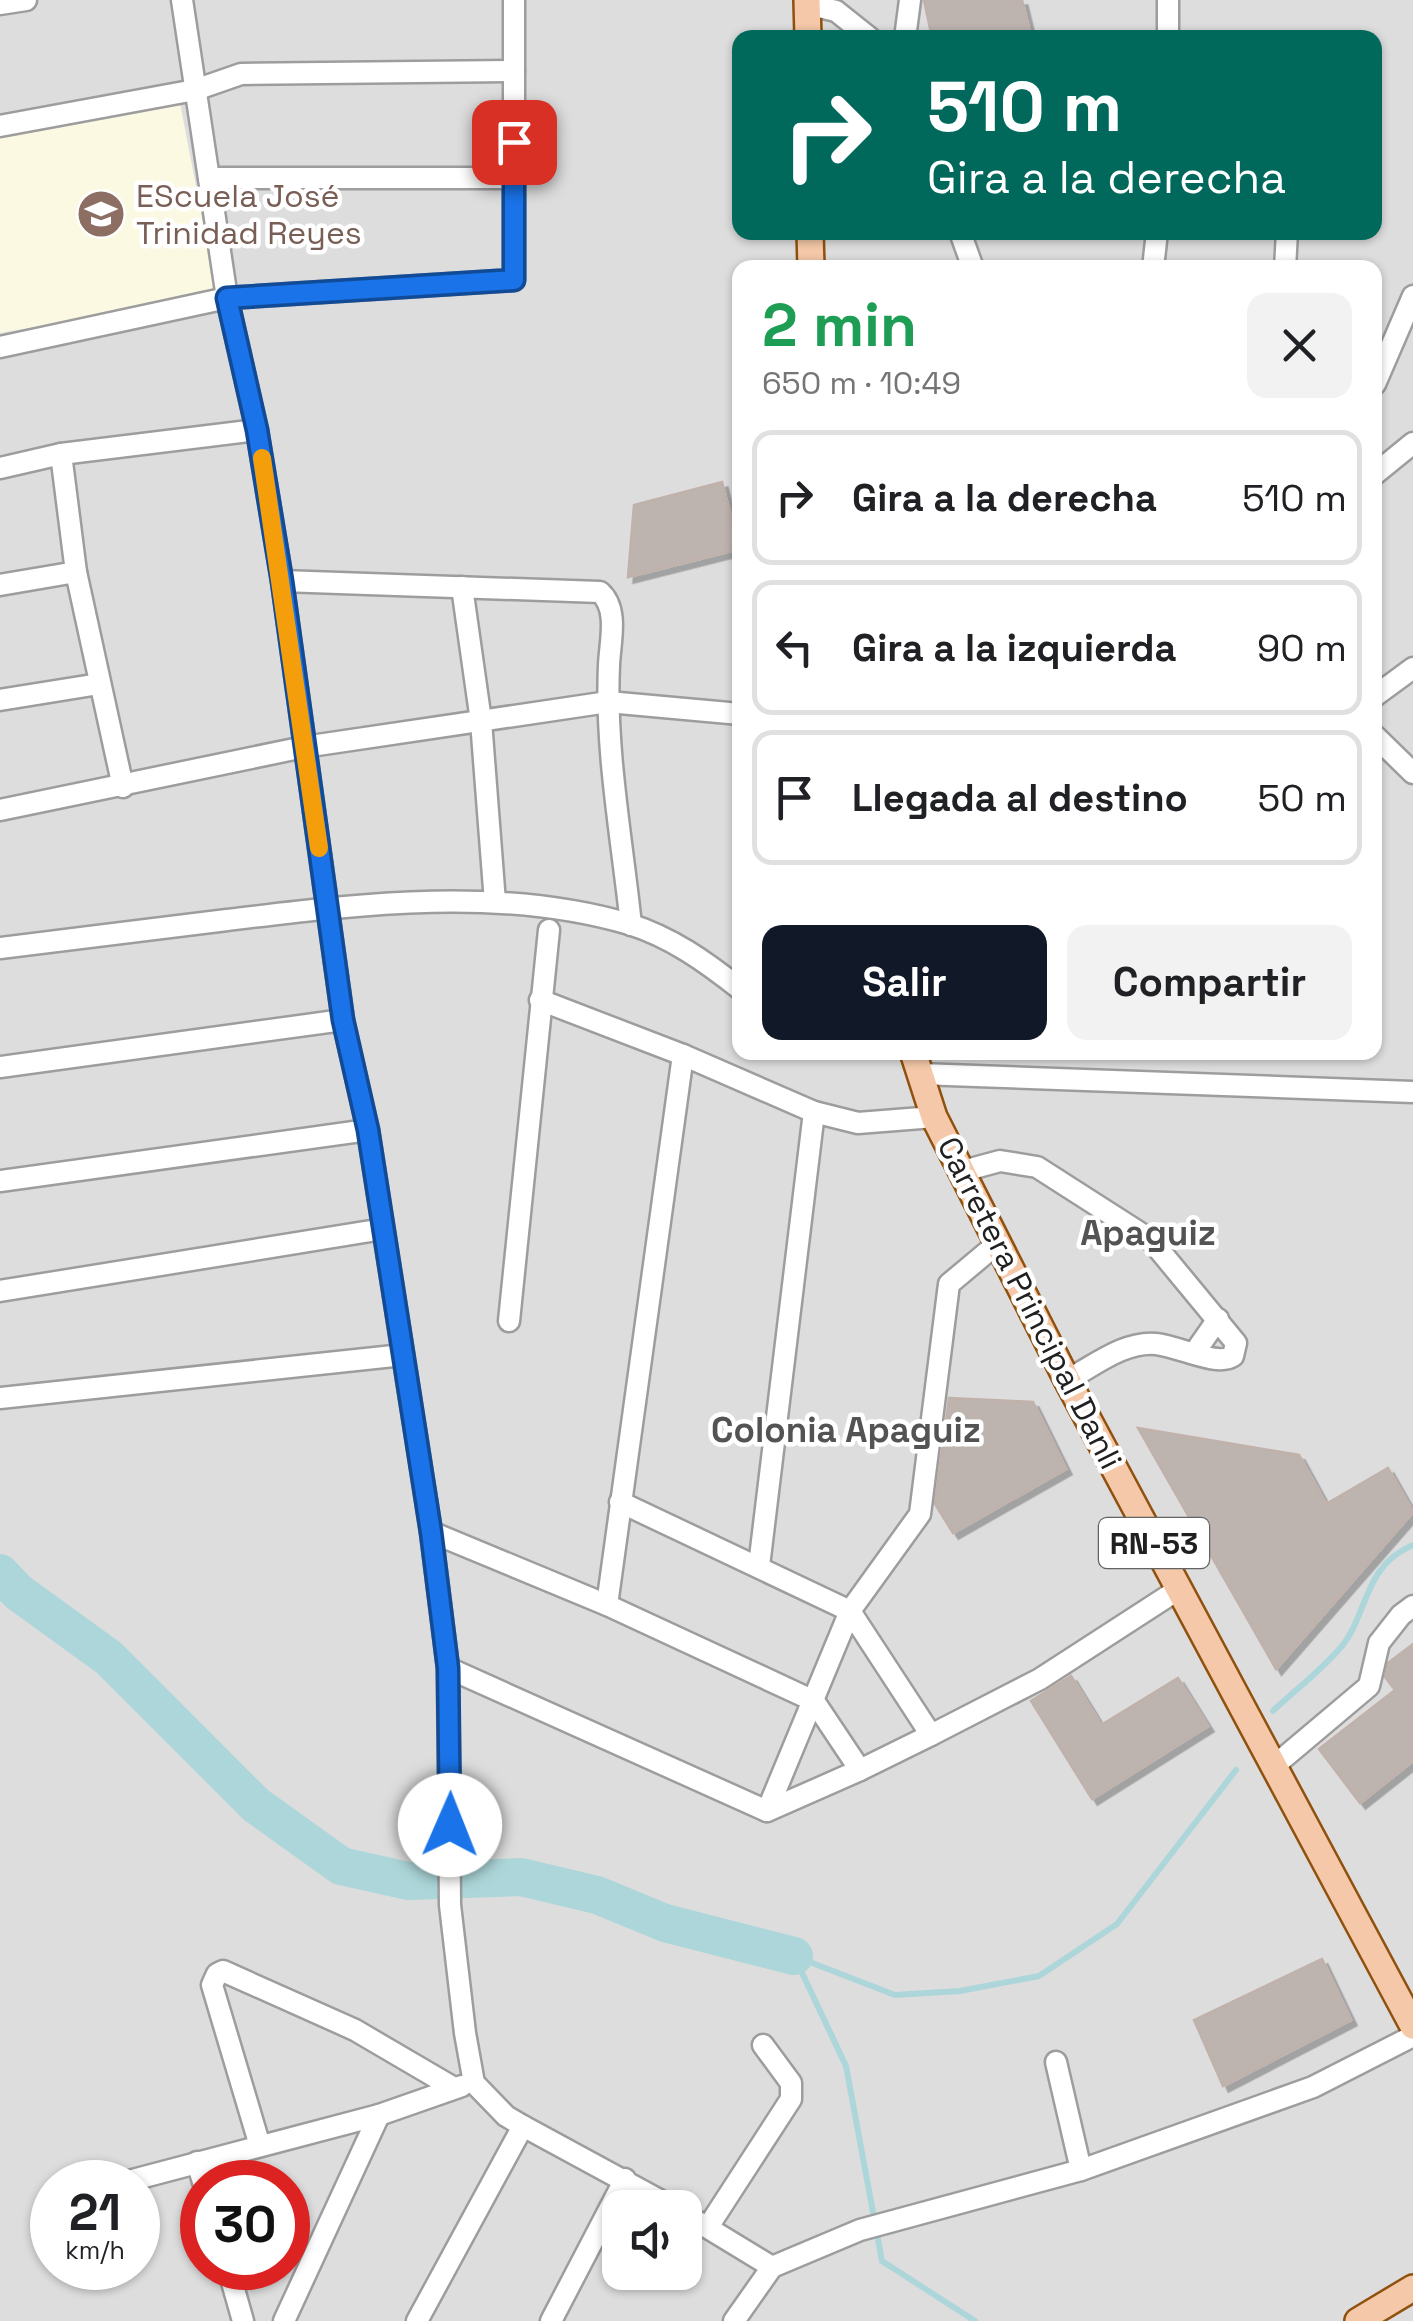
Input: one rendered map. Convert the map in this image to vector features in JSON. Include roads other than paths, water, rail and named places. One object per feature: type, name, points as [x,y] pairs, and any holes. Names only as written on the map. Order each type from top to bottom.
[{"type":"main road","points":[[807,2],[808,30]]},
{"type":"main road","name":"Carretera Principal Danli","points":[[910,1060],[934,1116],[1067,1380],[1413,2026]]},
{"type":"main road","points":[[1358,2321],[1413,2288]]},
{"type":"street","points":[[0,4],[26,0]]},
{"type":"street","points":[[182,0],[227,298],[257,430],[282,581],[343,1020],[368,1130],[431,1532],[448,1668],[448,1861],[464,2086]]},
{"type":"street","points":[[0,347],[227,298],[514,280],[514,0]]},
{"type":"street","points":[[906,30],[910,0]]},
{"type":"street","points":[[1168,0],[1168,30]]},
{"type":"street","points":[[807,2],[836,11],[860,30]]},
{"type":"street","points":[[0,126],[195,90],[241,74],[514,72]]},
{"type":"street","points":[[208,178],[514,178]]},
{"type":"street","points":[[1382,368],[1413,296]]},
{"type":"street","points":[[0,468],[62,454],[257,430]]},
{"type":"street","points":[[1382,468],[1413,444]]},
{"type":"street","points":[[62,454],[76,572],[122,787]]},
{"type":"street","points":[[0,585],[76,572]]},
{"type":"street","points":[[282,581],[600,592],[609,600],[612,616],[608,702],[631,924]]},
{"type":"street","points":[[462,587],[481,721],[495,902]]},
{"type":"street","points":[[1382,691],[1413,668]]},
{"type":"street","points":[[0,700],[100,684]]},
{"type":"street","points":[[0,810],[304,748],[608,702],[732,713]]},
{"type":"street","points":[[1382,743],[1413,773]]},
{"type":"street","points":[[0,948],[328,908],[495,902],[555,908],[631,924],[694,953],[732,983]]},
{"type":"street","points":[[509,1322],[549,930]]},
{"type":"street","points":[[540,1000],[684,1055],[814,1112],[858,1123],[934,1116]]},
{"type":"street","points":[[0,1067],[343,1020]]},
{"type":"street","points":[[607,1605],[684,1055]]},
{"type":"street","points":[[925,1060],[1413,1092]]},
{"type":"street","points":[[759,1566],[814,1112]]},
{"type":"street","points":[[0,1181],[368,1130]]},
{"type":"street","points":[[963,1171],[1000,1162],[1037,1167],[1152,1240],[1236,1343],[1234,1356],[1221,1361],[1154,1344],[1126,1348],[1067,1380]]},
{"type":"street","points":[[0,1291],[383,1228]]},
{"type":"street","points":[[768,1812],[850,1611],[920,1514],[949,1284],[998,1243]]},
{"type":"street","points":[[1195,1352],[1218,1318]]},
{"type":"street","points":[[0,1398],[403,1355]]},
{"type":"street","points":[[620,1502],[850,1611],[932,1735]]},
{"type":"street","points":[[431,1532],[607,1605],[814,1701],[860,1770]]},
{"type":"street","points":[[448,1668],[768,1812],[1040,1679],[1179,1589]]},
{"type":"street","points":[[1274,1766],[1369,1686],[1379,1643],[1400,1615],[1413,1606]]},
{"type":"street","points":[[260,2146],[212,1986],[217,1974],[223,1971],[355,2030],[464,2086],[523,2126],[644,2190]]},
{"type":"street","points":[[734,2321],[772,2267],[860,2230],[1080,2170],[1313,2088],[1413,2036]]},
{"type":"street","points":[[708,2227],[791,2098],[791,2083],[763,2046]]},
{"type":"street","points":[[1056,2062],[1080,2170]]},
{"type":"street","points":[[228,2160],[260,2146],[379,2116],[464,2086]]},
{"type":"street","points":[[284,2321],[379,2116]]},
{"type":"street","points":[[417,2321],[523,2126]]},
{"type":"street","points":[[551,2321],[625,2179]]},
{"type":"street","points":[[702,2224],[772,2267]]},
{"type":"street","points":[[234,2290],[243,2321]]},
{"type":"waterway","points":[[1273,1711],[1342,1646],[1384,1565],[1413,1545]]},
{"type":"waterway","points":[[0,1573],[18,1592],[109,1658],[256,1805],[341,1866],[408,1881],[521,1877],[597,1895],[665,1923],[794,1956]]},
{"type":"waterway","points":[[794,1956],[895,1995],[960,1991],[1039,1976],[1117,1924],[1236,1770]]},
{"type":"waterway","points":[[795,1958],[846,2066],[882,2261],[975,2321]]},
{"type":"place","name":"EScuela José Trinidad Reyes","points":[[101,214]]},
{"type":"district","name":"Apaguiz","points":[[1148,1233]]},
{"type":"district","name":"Colonia Apaguiz","points":[[846,1430]]}]
